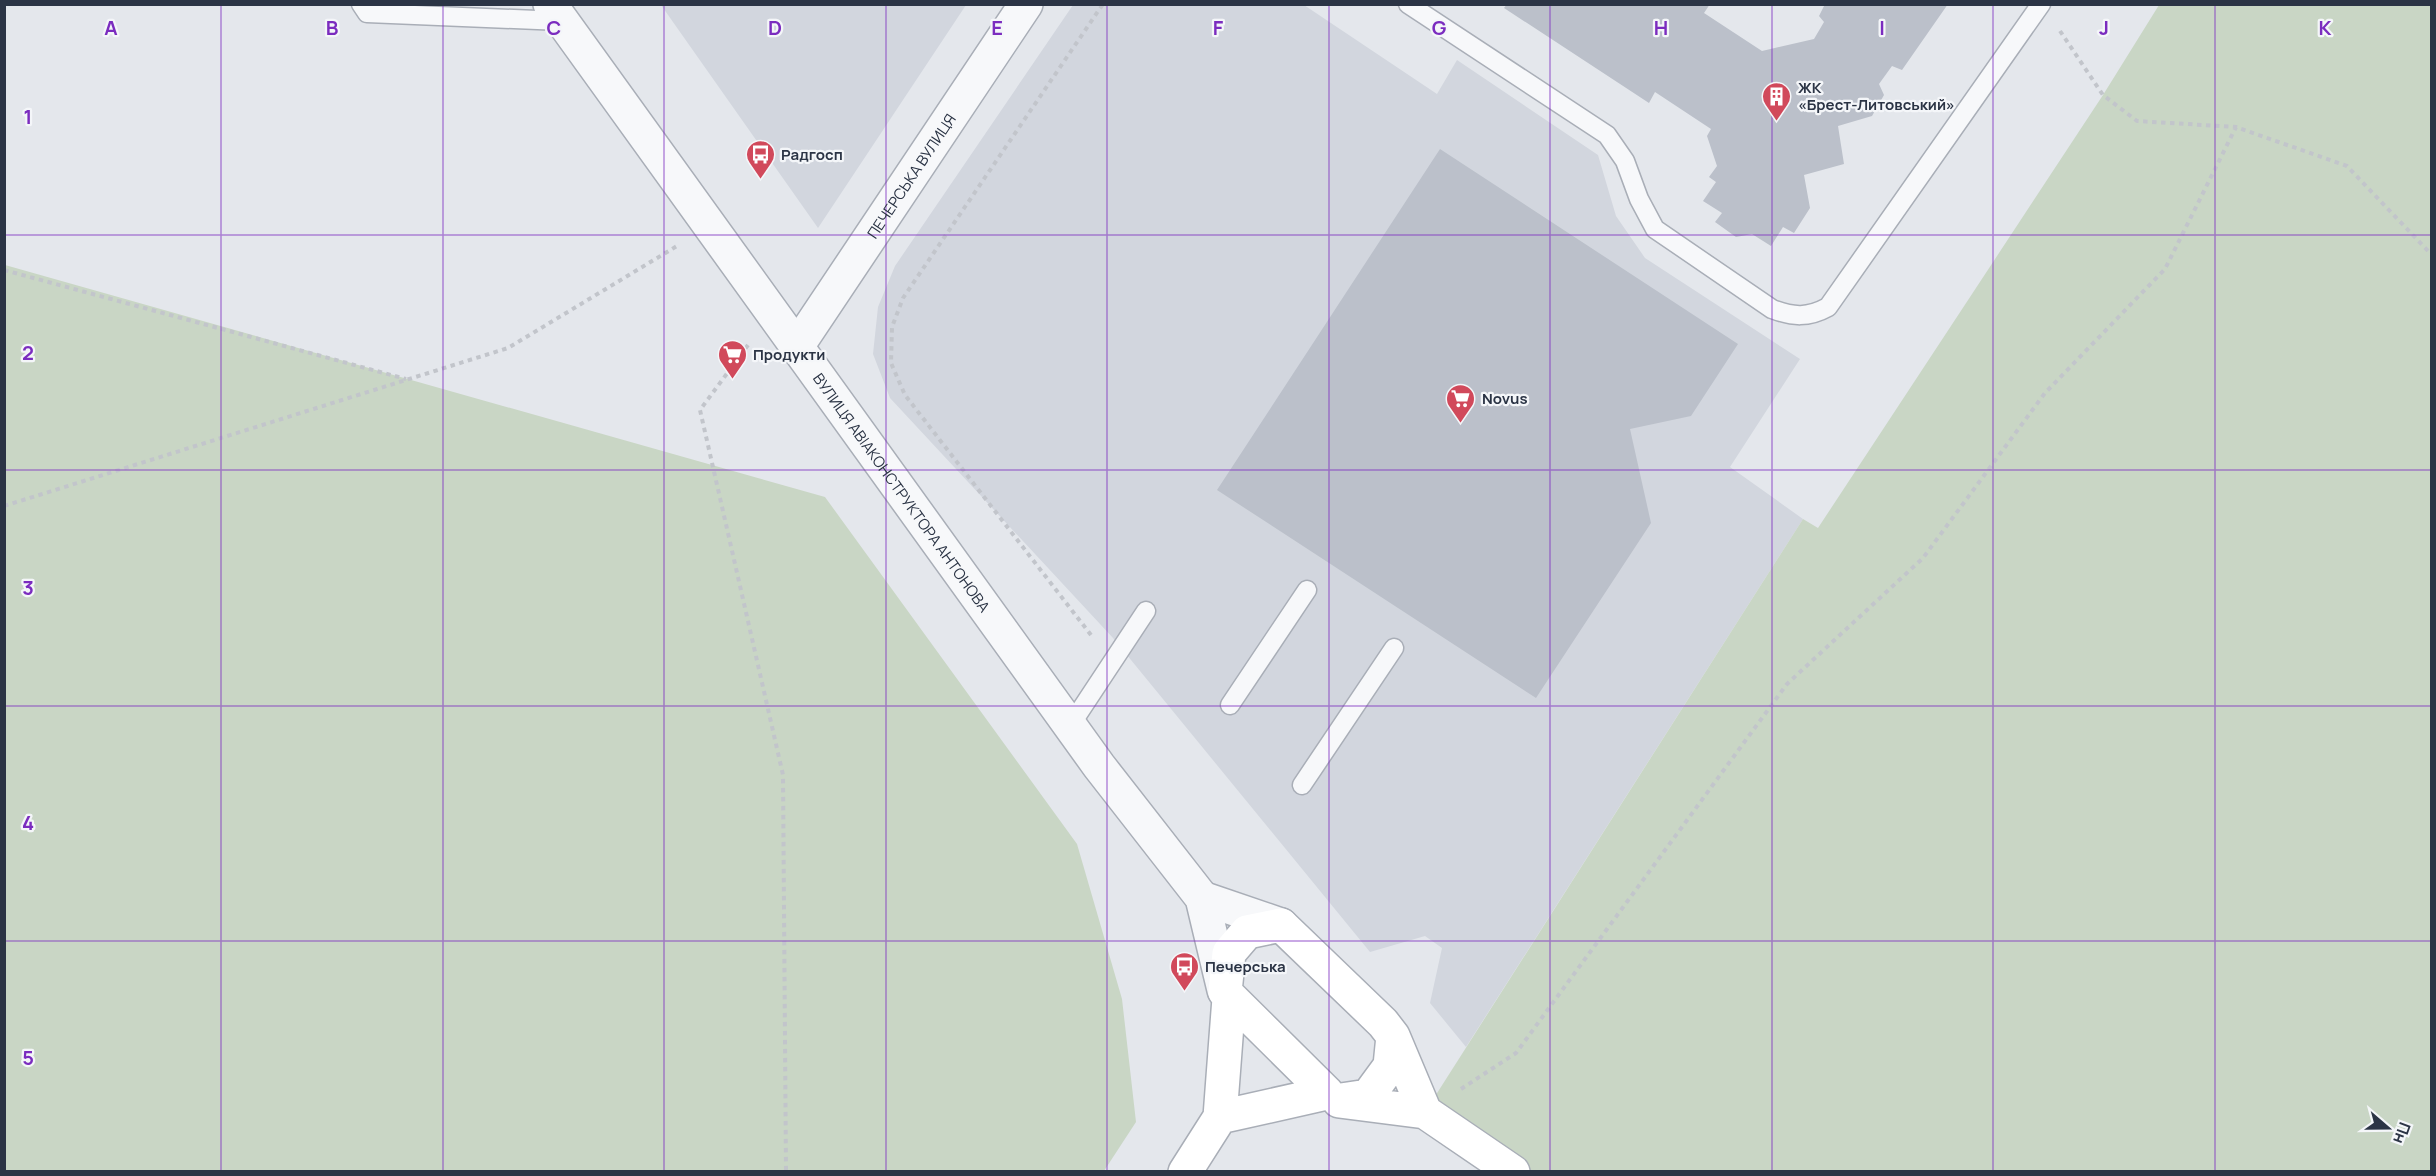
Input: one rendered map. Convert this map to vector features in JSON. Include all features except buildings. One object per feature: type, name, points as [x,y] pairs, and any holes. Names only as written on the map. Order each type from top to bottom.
[{"type":"main road","points":[[1185,1172],[1220,1117],[1229,953],[1247,932],[1281,925],[1383,1023],[1393,1036],[1425,1112]]},
{"type":"main road","points":[[1227,995],[1333,1097],[1425,1112],[1514,1172]]},
{"type":"main road","points":[[1220,1117],[1333,1097],[1368,1096],[1390,1066],[1393,1036]]},
{"type":"street","name":"ПЕЧЕРСЬКА ВУЛИЦЯ","points":[[796,348],[1026,4]]},
{"type":"street","name":"ВУЛИЦЯ АВІАКОНСТРУКТОРА АНТОНОВА","points":[[556,13],[1070,726],[1202,898],[1227,995]]},
{"type":"street","points":[[1202,898],[1281,925]]},
{"type":"lane","points":[[361,4],[367,13],[556,13]]},
{"type":"lane","points":[[1408,4],[1607,135],[1625,161],[1639,199],[1656,229],[1772,309],[1791,316],[1813,315],[1828,307],[2041,4]]},
{"type":"lane","points":[[1230,705],[1307,591]]},
{"type":"lane","points":[[1070,726],[1146,611]]},
{"type":"lane","points":[[1302,785],[1394,648]]},
{"type":"path","points":[[1103,4],[903,298],[892,327],[891,363],[905,395],[1111,661]]},
{"type":"path","points":[[2054,23],[2103,95],[2138,121],[2236,127],[2347,166],[2428,251],[2432,252]]},
{"type":"path","points":[[1425,1112],[1516,1053],[1787,684],[1923,558],[2046,393],[2165,269],[2236,127]]},
{"type":"path","points":[[4,506],[508,348],[709,227]]},
{"type":"path","points":[[4,270],[406,380]]},
{"type":"path","points":[[772,313],[700,410],[783,775],[786,1172]]},
{"type":"shaded area","points":[[661,5],[966,5],[818,228]]},
{"type":"shaded area","points":[[1073,5],[1304,5],[1437,94],[1457,60],[1598,155],[1616,216],[1645,258],[1800,359],[1730,467],[1803,519],[1466,1047],[1430,1003],[1442,948],[1425,936],[1370,952],[1113,638],[890,398],[873,354],[878,307],[895,266]]},
{"type":"green space","points":[[2159,5],[2431,5],[2431,1171],[1513,1171],[1425,1112],[1803,519],[1818,528],[2103,95]]},
{"type":"green space","points":[[5,265],[825,497],[1077,844],[1122,999],[1136,1122],[1104,1171],[5,1171]]},
{"type":"place","name":"ЖК «Брест-Литовський»","points":[[1777,122]]},
{"type":"place","name":"Радгосп","points":[[760,180]]},
{"type":"place","name":"Продукти","points":[[732,380]]},
{"type":"place","name":"Novus","points":[[1461,424]]},
{"type":"place","name":"Печерська","points":[[1184,992]]}]
